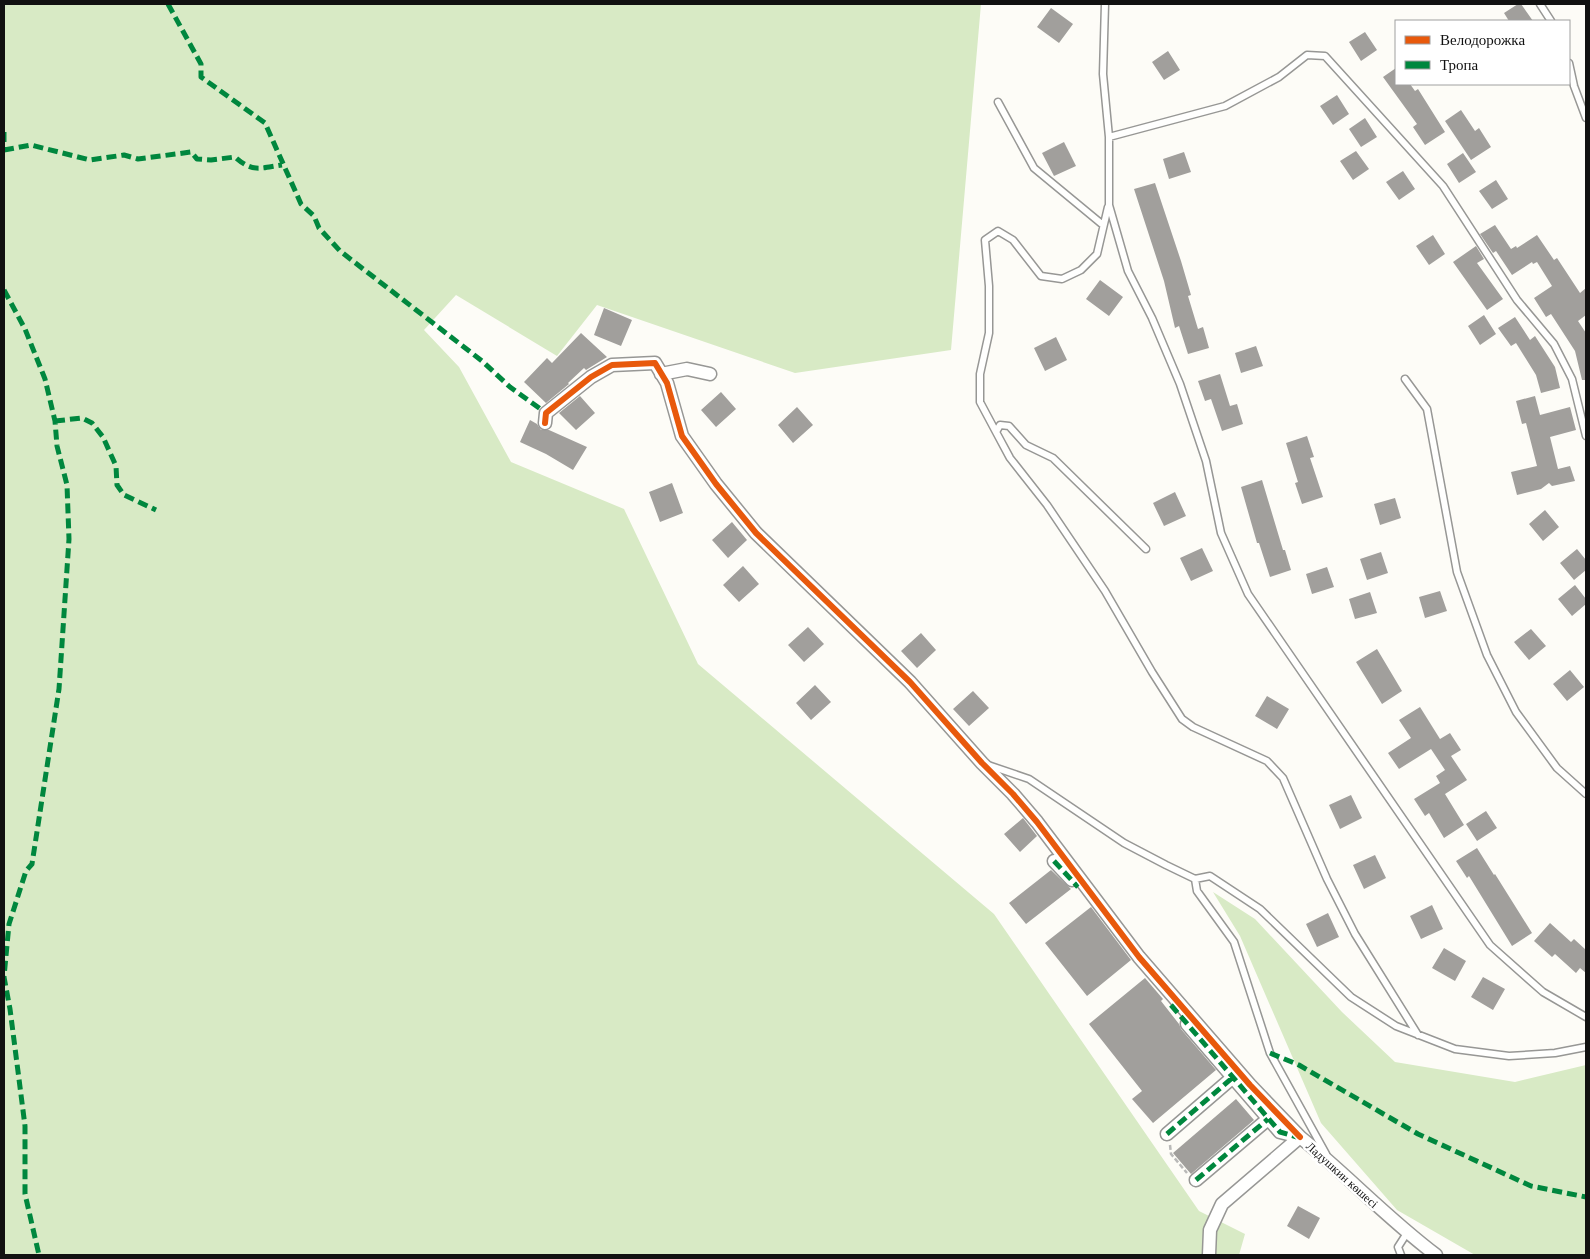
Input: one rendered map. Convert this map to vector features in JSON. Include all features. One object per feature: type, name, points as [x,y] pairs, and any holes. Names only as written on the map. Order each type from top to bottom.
[{"type":"street","points":[[546,423],[546,413],[612,364],[655,363],[667,383],[682,436],[716,484],[756,533],[910,682],[1037,822],[1139,957],[1250,1084],[1300,1137]]},
{"type":"street","points":[[661,374],[687,369],[710,374]]},
{"type":"street","points":[[1054,861],[1092,902],[1142,969],[1268,1119],[1280,1132],[1300,1137]]},
{"type":"street","points":[[1167,1134],[1232,1078]]},
{"type":"street","points":[[1196,1180],[1268,1119]]},
{"type":"street","name":"Ладушкин көшесі","points":[[1209,1255],[1210,1230],[1222,1204],[1300,1137],[1407,1233],[1436,1255]]},
{"type":"lane","points":[[1105,4],[1103,74],[1109,137],[1109,205],[1128,271],[1180,384],[1206,461],[1221,532],[1248,594],[1490,945],[1543,992],[1586,1017]]},
{"type":"lane","points":[[1540,4],[1550,20]]},
{"type":"lane","points":[[1109,137],[1225,106],[1279,77],[1307,55],[1325,56],[1443,186],[1517,300],[1554,344],[1572,379],[1586,436]]},
{"type":"lane","points":[[1570,68],[1574,86],[1586,118]]},
{"type":"lane","points":[[998,102],[1034,168],[1103,225]]},
{"type":"lane","points":[[1109,205],[1097,254],[1081,270],[1062,279],[1041,276],[1013,240],[998,231],[985,240],[989,286],[989,333],[980,374],[980,402],[1010,458],[1047,505],[1105,591],[1152,672],[1182,718],[1194,727],[1267,761],[1283,778],[1327,879],[1355,934],[1418,1035]]},
{"type":"lane","points":[[1405,379],[1428,409],[1457,572],[1487,655],[1516,712],[1557,768],[1586,794]]},
{"type":"lane","points":[[996,432],[1000,426],[1009,426],[1026,445],[1053,458],[1146,549]]},
{"type":"lane","points":[[982,763],[1029,779],[1124,842],[1195,879],[1210,876],[1260,909],[1351,997],[1396,1026],[1455,1049],[1509,1056],[1555,1053],[1586,1047]]},
{"type":"lane","points":[[1195,879],[1197,891],[1234,942],[1270,1053],[1330,1162]]},
{"type":"lane","points":[[1401,1255],[1398,1247],[1407,1233]]},
{"type":"path","points":[[1167,1134],[1171,1154],[1196,1180]]},
{"type":"green space","points":[[4,4],[981,4],[951,350],[795,373],[597,305],[557,356],[456,295],[424,330],[459,367],[511,462],[624,509],[698,664],[994,914],[1199,1211],[1245,1234],[1239,1255],[4,1255]]},
{"type":"green space","points":[[1213,892],[1255,919],[1342,1012],[1395,1062],[1515,1082],[1586,1065],[1586,1255],[1475,1255],[1397,1210],[1321,1123],[1240,936]]},
{"type":"building","points":[[1521,4],[1532,20],[1508,20],[1504,13]]},
{"type":"building","points":[[1051,8],[1073,24],[1059,43],[1037,27]]},
{"type":"building","points":[[1365,32],[1377,50],[1361,61],[1349,42]]},
{"type":"building","points":[[1168,51],[1180,70],[1164,80],[1152,62]]},
{"type":"building","points":[[1395,69],[1395,85],[1411,85],[1415,91],[1418,89],[1445,132],[1425,145],[1413,127],[1417,124],[1383,77]]},
{"type":"building","points":[[1337,95],[1349,114],[1333,125],[1320,106]]},
{"type":"building","points":[[1461,110],[1475,131],[1479,128],[1491,147],[1471,160],[1445,121]]},
{"type":"building","points":[[1365,118],[1377,137],[1361,147],[1349,129]]},
{"type":"building","points":[[1064,142],[1076,166],[1054,176],[1042,153]]},
{"type":"building","points":[[1356,151],[1369,169],[1353,180],[1340,161]]},
{"type":"building","points":[[1184,152],[1191,172],[1169,179],[1163,159]]},
{"type":"building","points":[[1463,153],[1476,172],[1459,183],[1447,164]]},
{"type":"building","points":[[1403,171],[1415,189],[1399,200],[1386,182]]},
{"type":"building","points":[[1496,180],[1508,199],[1492,209],[1479,191]]},
{"type":"building","points":[[1155,183],[1181,261],[1191,295],[1188,296],[1198,329],[1203,327],[1209,348],[1188,354],[1179,326],[1175,328],[1164,281],[1134,189]]},
{"type":"building","points":[[1495,225],[1511,249],[1516,246],[1517,248],[1537,235],[1554,260],[1557,258],[1580,293],[1586,288],[1586,315],[1578,321],[1586,333],[1586,380],[1582,380],[1575,351],[1551,314],[1546,317],[1534,298],[1552,286],[1537,262],[1533,264],[1532,262],[1512,275],[1496,251],[1493,253],[1480,234]]},
{"type":"building","points":[[1433,235],[1445,254],[1429,265],[1416,246]]},
{"type":"building","points":[[1476,246],[1484,259],[1477,263],[1503,299],[1487,310],[1453,262]]},
{"type":"building","points":[[1100,280],[1123,297],[1109,316],[1086,299]]},
{"type":"building","points":[[604,308],[632,320],[621,346],[594,335]]},
{"type":"building","points":[[1484,315],[1496,334],[1480,345],[1468,326]]},
{"type":"building","points":[[1515,317],[1530,340],[1535,336],[1555,367],[1560,388],[1541,393],[1536,375],[1516,343],[1511,346],[1498,328]]},
{"type":"building","points":[[581,333],[607,357],[586,370],[584,368],[569,384],[546,403],[524,382],[547,358],[552,363]]},
{"type":"building","points":[[1056,337],[1067,360],[1045,371],[1034,348]]},
{"type":"building","points":[[1256,346],[1263,366],[1241,373],[1235,353]]},
{"type":"building","points":[[1220,374],[1230,406],[1237,404],[1243,424],[1222,431],[1211,399],[1205,401],[1198,381]]},
{"type":"building","points":[[721,392],[736,409],[716,427],[701,410]]},
{"type":"building","points":[[580,396],[595,413],[576,430],[559,413]]},
{"type":"building","points":[[1535,396],[1540,415],[1570,407],[1576,430],[1550,437],[1558,469],[1570,466],[1575,481],[1552,486],[1549,483],[1541,489],[1517,495],[1511,472],[1537,466],[1526,423],[1522,424],[1516,401]]},
{"type":"building","points":[[797,407],[813,425],[793,443],[778,425]]},
{"type":"building","points":[[530,420],[537,424],[541,430],[549,430],[587,447],[573,470],[546,454],[520,442]]},
{"type":"building","points":[[1307,436],[1314,457],[1310,458],[1323,497],[1302,504],[1295,483],[1298,482],[1286,443]]},
{"type":"building","points":[[1262,480],[1291,570],[1270,577],[1259,543],[1257,543],[1241,487]]},
{"type":"building","points":[[672,483],[683,513],[660,522],[649,492]]},
{"type":"building","points":[[1175,492],[1186,516],[1164,526],[1153,503]]},
{"type":"building","points":[[1395,498],[1401,518],[1380,525],[1374,504]]},
{"type":"building","points":[[1545,510],[1559,527],[1543,541],[1529,524]]},
{"type":"building","points":[[732,522],[747,540],[728,558],[712,540]]},
{"type":"building","points":[[1202,548],[1213,571],[1191,581],[1180,558]]},
{"type":"building","points":[[1577,549],[1586,560],[1586,570],[1574,580],[1560,563]]},
{"type":"building","points":[[1381,552],[1388,573],[1367,580],[1360,559]]},
{"type":"building","points":[[743,566],[759,584],[739,602],[723,585]]},
{"type":"building","points":[[1327,567],[1334,587],[1312,594],[1306,574]]},
{"type":"building","points":[[1575,585],[1586,599],[1586,604],[1572,616],[1558,599]]},
{"type":"building","points":[[1440,591],[1447,611],[1425,618],[1419,597]]},
{"type":"building","points":[[1370,592],[1377,613],[1355,619],[1349,599]]},
{"type":"building","points":[[808,627],[824,644],[804,662],[788,645]]},
{"type":"building","points":[[1531,629],[1546,646],[1529,660],[1514,642]]},
{"type":"building","points":[[921,633],[936,650],[917,668],[901,651]]},
{"type":"building","points":[[1377,649],[1402,691],[1382,704],[1356,662]]},
{"type":"building","points":[[1570,670],[1584,687],[1567,701],[1553,684]]},
{"type":"building","points":[[815,685],[831,702],[811,720],[796,703]]},
{"type":"building","points":[[973,691],[989,708],[969,726],[953,709]]},
{"type":"building","points":[[1267,696],[1289,709],[1277,729],[1255,716]]},
{"type":"building","points":[[1420,707],[1440,739],[1450,733],[1461,750],[1451,756],[1467,780],[1445,794],[1464,825],[1444,838],[1429,813],[1425,816],[1414,799],[1440,783],[1436,776],[1445,770],[1431,749],[1399,769],[1388,753],[1411,738],[1399,720]]},
{"type":"building","points":[[1351,795],[1362,818],[1340,829],[1329,805]]},
{"type":"building","points":[[1486,811],[1497,828],[1477,841],[1466,824]]},
{"type":"building","points":[[1023,818],[1037,836],[1020,852],[1004,834]]},
{"type":"building","points":[[1477,848],[1532,933],[1512,946],[1469,876],[1467,878],[1456,861]]},
{"type":"building","points":[[1375,855],[1386,878],[1364,889],[1353,865]]},
{"type":"building","points":[[1051,870],[1071,889],[1026,924],[1009,903]]},
{"type":"building","points":[[1432,905],[1443,929],[1421,939],[1410,916]]},
{"type":"building","points":[[1091,907],[1131,960],[1087,996],[1045,943]]},
{"type":"building","points":[[1328,913],[1339,937],[1317,947],[1306,924]]},
{"type":"building","points":[[1550,923],[1571,942],[1574,939],[1586,950],[1586,973],[1580,968],[1576,973],[1555,954],[1552,957],[1534,941]]},
{"type":"building","points":[[1444,948],[1466,961],[1455,981],[1432,968]]},
{"type":"building","points":[[1483,977],[1505,989],[1493,1010],[1471,997]]},
{"type":"building","points":[[1145,978],[1163,999],[1161,1001],[1181,1029],[1216,1070],[1153,1123],[1132,1099],[1142,1091],[1089,1024]]},
{"type":"building","points":[[1236,1099],[1254,1120],[1191,1174],[1173,1153]]},
{"type":"building","points":[[1298,1206],[1320,1218],[1309,1239],[1287,1226]]},
{"type":"marked path","points":[[168,4],[201,64],[201,77],[265,123],[301,204],[314,216],[319,228],[340,251],[482,361],[510,387],[546,413]]},
{"type":"marked path","points":[[4,132],[4,151]]},
{"type":"marked path","points":[[4,150],[31,145],[90,160],[124,155],[138,159],[191,152],[197,159],[211,160],[235,157],[241,162],[257,168],[282,165]]},
{"type":"marked path","points":[[4,290],[25,329],[45,379],[55,421],[57,446],[67,485],[69,539],[59,689],[32,864],[26,871],[9,924],[4,977],[25,1126],[25,1194],[39,1255]]},
{"type":"marked path","points":[[55,421],[82,418],[92,423],[103,437],[116,466],[117,485],[124,495],[156,510]]},
{"type":"marked path","points":[[1054,861],[1078,887]]},
{"type":"marked path","points":[[1171,1005],[1280,1132],[1297,1137]]},
{"type":"marked path","points":[[1270,1053],[1299,1065],[1418,1134],[1531,1186],[1586,1197]]},
{"type":"marked path","points":[[1167,1134],[1232,1078]]},
{"type":"marked path","points":[[1196,1180],[1268,1119]]},
{"type":"cycle path","points":[[545,423],[546,413],[591,377],[612,365],[655,363],[667,383],[682,436],[716,484],[756,533],[910,682],[982,763],[1013,794],[1037,822],[1139,957],[1250,1085],[1300,1137]]}]
